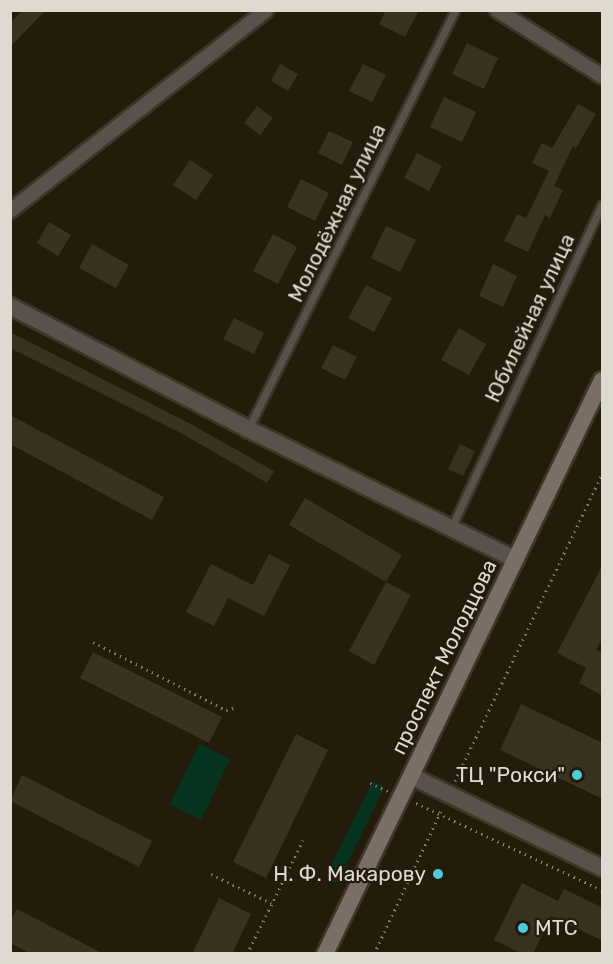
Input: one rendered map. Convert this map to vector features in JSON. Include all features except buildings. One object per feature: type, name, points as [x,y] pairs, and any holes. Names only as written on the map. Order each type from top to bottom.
[{"type":"main road","name":"проспект Молодцова","points":[[325,954],[603,380]]},
{"type":"street","points":[[10,211],[266,10]]},
{"type":"street","points":[[497,10],[603,76]]},
{"type":"street","points":[[10,306],[248,429],[516,560]]},
{"type":"street","points":[[411,776],[603,868]]},
{"type":"lane","name":"Молодёжная улица","points":[[248,429],[455,10]]},
{"type":"lane","name":"Юбилейная улица","points":[[451,528],[603,204]]},
{"type":"path","points":[[374,954],[448,794],[603,474]]},
{"type":"path","points":[[93,642],[226,710],[236,707]]},
{"type":"path","points":[[370,783],[603,890]]},
{"type":"path","points":[[247,954],[303,840]]},
{"type":"path","points":[[211,874],[272,904]]},
{"type":"green space","points":[[199,744],[230,759],[201,820],[170,804]]},
{"type":"green space","points":[[373,781],[382,785],[382,792],[338,882],[328,883],[326,875]]},
{"type":"place","name":"ТЦ \"Рокси\"","points":[[577,775]]},
{"type":"place","name":"Н. Ф. Макарову","points":[[438,874]]},
{"type":"place","name":"МТС","points":[[523,928]]}]
